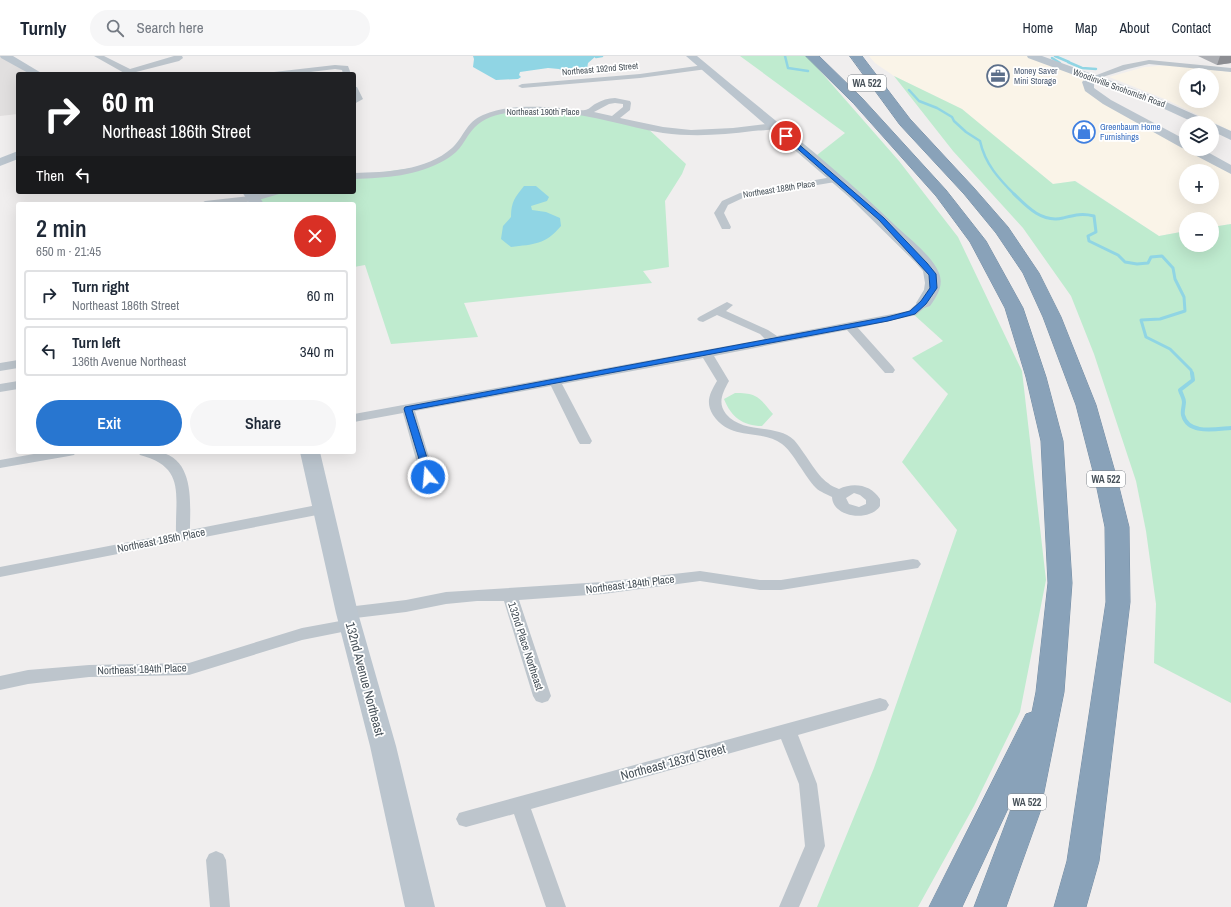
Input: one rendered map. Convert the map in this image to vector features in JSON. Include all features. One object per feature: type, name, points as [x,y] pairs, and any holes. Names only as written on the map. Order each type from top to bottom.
[{"type":"highway","points":[[812,56],[858,101]]},
{"type":"highway","name":"WA 522","points":[[823,56],[858,101],[941,193],[978,241],[1014,308],[1034,370],[1052,441],[1060,583],[1050,692],[1025,812],[990,907]]},
{"type":"highway","name":"WA 522","points":[[851,59],[997,224],[1031,273],[1052,317],[1086,405],[1117,527],[1118,602],[1083,861],[1070,907]]},
{"type":"highway","points":[[945,907],[1050,692]]},
{"type":"street","points":[[5,56],[34,72]]},
{"type":"street","points":[[98,56],[130,72]]},
{"type":"street","points":[[120,68],[170,56]]},
{"type":"street","points":[[135,72],[179,58],[178,56]]},
{"type":"street","points":[[356,418],[555,382],[888,319],[912,313],[924,303],[934,288],[932,274],[882,219],[775,126],[691,56]]},
{"type":"street","name":"Woodinville Snohomish Road","points":[[1032,56],[1165,104],[1190,116]]},
{"type":"street","points":[[1179,141],[1097,95],[1089,89],[1087,86],[1088,82],[1093,78],[1127,67],[1149,62],[1231,70]]},
{"type":"street","points":[[289,72],[335,66],[345,68],[346,72]]},
{"type":"street","name":"Northeast 192nd Street","points":[[522,86],[640,76],[704,67]]},
{"type":"street","points":[[1097,95],[1104,88],[1113,87],[1124,89]]},
{"type":"street","points":[[356,93],[359,99],[356,101]]},
{"type":"street","points":[[587,113],[604,101],[614,100],[627,103],[627,108],[613,119]]},
{"type":"street","name":"Northeast 190th Place","points":[[356,173],[384,175],[404,171],[442,159],[458,146],[476,121],[497,113],[521,110],[558,110],[587,113],[645,126],[685,132],[722,132],[775,126]]},
{"type":"street","points":[[1219,130],[1231,136]]},
{"type":"street","points":[[0,162],[16,156]]},
{"type":"street","points":[[1206,156],[1231,170]]},
{"type":"street","name":"Northeast 188th Place","points":[[726,227],[719,214],[721,208],[733,198],[754,192],[838,180]]},
{"type":"street","points":[[221,202],[254,198],[269,194]]},
{"type":"street","points":[[703,319],[727,304]]},
{"type":"street","points":[[716,311],[764,332],[774,340]]},
{"type":"street","points":[[850,326],[889,370]]},
{"type":"street","points":[[706,353],[723,381],[714,399],[714,407],[721,418],[732,427],[745,432],[780,437],[788,442],[822,486],[840,494]]},
{"type":"street","points":[[0,367],[16,364]]},
{"type":"street","points":[[555,382],[585,441]]},
{"type":"street","points":[[0,388],[16,385]]},
{"type":"street","points":[[408,409],[428,477]]},
{"type":"street","points":[[0,464],[58,454]]},
{"type":"street","points":[[152,454],[162,457],[177,469],[181,483],[183,536]]},
{"type":"street","name":"132nd Avenue Northeast","points":[[310,454],[322,509],[349,619],[383,746],[420,907]]},
{"type":"street","name":"Northeast 185th Place","points":[[0,572],[322,509]]},
{"type":"street","name":"Northeast 184th Place","points":[[0,683],[28,677],[89,671],[189,669],[349,619],[446,598],[477,595],[510,596],[603,588],[700,576],[760,585],[781,585],[913,564]]},
{"type":"street","name":"132nd Place Northeast","points":[[510,596],[542,696]]},
{"type":"street","name":"Northeast 183rd Street","points":[[466,819],[880,705]]},
{"type":"street","points":[[787,731],[808,784],[815,846],[789,907]]},
{"type":"street","points":[[520,805],[556,907]]},
{"type":"street","points":[[216,860],[220,907]]},
{"type":"shaded area","points":[[0,56],[5,56],[34,72],[16,72],[16,114],[0,116]]},
{"type":"shaded area","points":[[869,56],[1032,56],[1093,78],[1092,89],[1179,145],[1179,156],[1206,156],[1231,170],[1231,224],[1219,226],[1219,212],[1179,212],[1179,232],[1159,236],[1076,181],[1053,184],[962,109],[894,76],[875,63]]},
{"type":"shaded area","points":[[1169,65],[1196,68],[1179,68],[1179,106],[1109,77],[1144,67]]},
{"type":"shaded area","points":[[1219,71],[1231,72],[1231,131],[1219,125],[1219,116],[1200,116],[1184,108],[1219,108]]},
{"type":"green space","points":[[740,56],[807,56],[899,161],[958,237],[1022,371],[1046,580],[1020,712],[974,806],[918,907],[817,907],[874,768],[957,530],[902,462],[948,394],[912,358],[943,341],[912,313],[932,275],[817,155],[845,133]]},
{"type":"green space","points":[[894,76],[962,109],[1053,184],[1075,181],[1159,236],[1179,232],[1179,252],[1219,252],[1219,226],[1231,224],[1231,703],[1154,663],[1156,604],[1146,531],[1136,481],[1094,354],[1071,296],[1023,228],[953,151]]},
{"type":"green space","points":[[558,110],[645,126],[686,164],[682,174],[665,201],[669,267],[643,271],[652,283],[464,303],[478,337],[391,344],[365,265],[356,267],[356,202],[258,202],[262,196],[269,194],[356,194],[356,176],[420,167],[454,151],[476,121],[507,111]]},
{"type":"green space","points":[[735,393],[748,394],[757,397],[773,414],[762,426],[755,426],[743,422],[730,411],[724,399]]},
{"type":"water","points":[[473,56],[596,56],[588,63],[587,69],[574,73],[567,73],[559,69],[548,68],[520,72],[519,75],[521,77],[518,79],[496,80],[473,67]]},
{"type":"water","points":[[524,186],[536,186],[549,197],[547,201],[531,206],[532,210],[546,212],[560,218],[561,226],[550,237],[544,240],[533,244],[511,247],[501,239],[503,226],[511,217],[514,200]]},
{"type":"waterway","points":[[596,57],[602,56]]},
{"type":"waterway","points":[[785,56],[788,68],[808,71]]},
{"type":"waterway","points":[[1055,56],[1069,62]]},
{"type":"waterway","points":[[1052,58],[1060,63]]},
{"type":"waterway","points":[[1068,62],[1082,68],[1096,69]]},
{"type":"waterway","points":[[909,90],[919,101],[937,108],[952,117],[954,121],[966,132],[980,141],[985,157],[993,171],[1015,195]]},
{"type":"waterway","points":[[1015,195],[1030,209],[1048,218],[1055,219],[1075,215],[1094,216],[1096,232],[1088,236],[1089,241],[1118,255],[1125,262],[1137,264],[1148,263],[1151,257],[1162,256],[1173,268],[1175,279],[1184,297],[1185,311],[1160,319],[1141,320],[1146,337],[1170,349],[1191,370],[1192,374]]},
{"type":"waterway","points":[[1192,373],[1193,380],[1180,390],[1184,400],[1183,415],[1186,421],[1190,426],[1196,428],[1211,430],[1231,428]]},
{"type":"place","name":"Money Saver Mini Storage","points":[[998,76]]},
{"type":"place","name":"Greenbaum Home Furnishings","points":[[1084,132]]},
{"type":"route","points":[[428,477],[408,409],[888,319],[912,313],[924,303],[934,288],[932,274],[924,264],[882,219],[786,136]]}]
